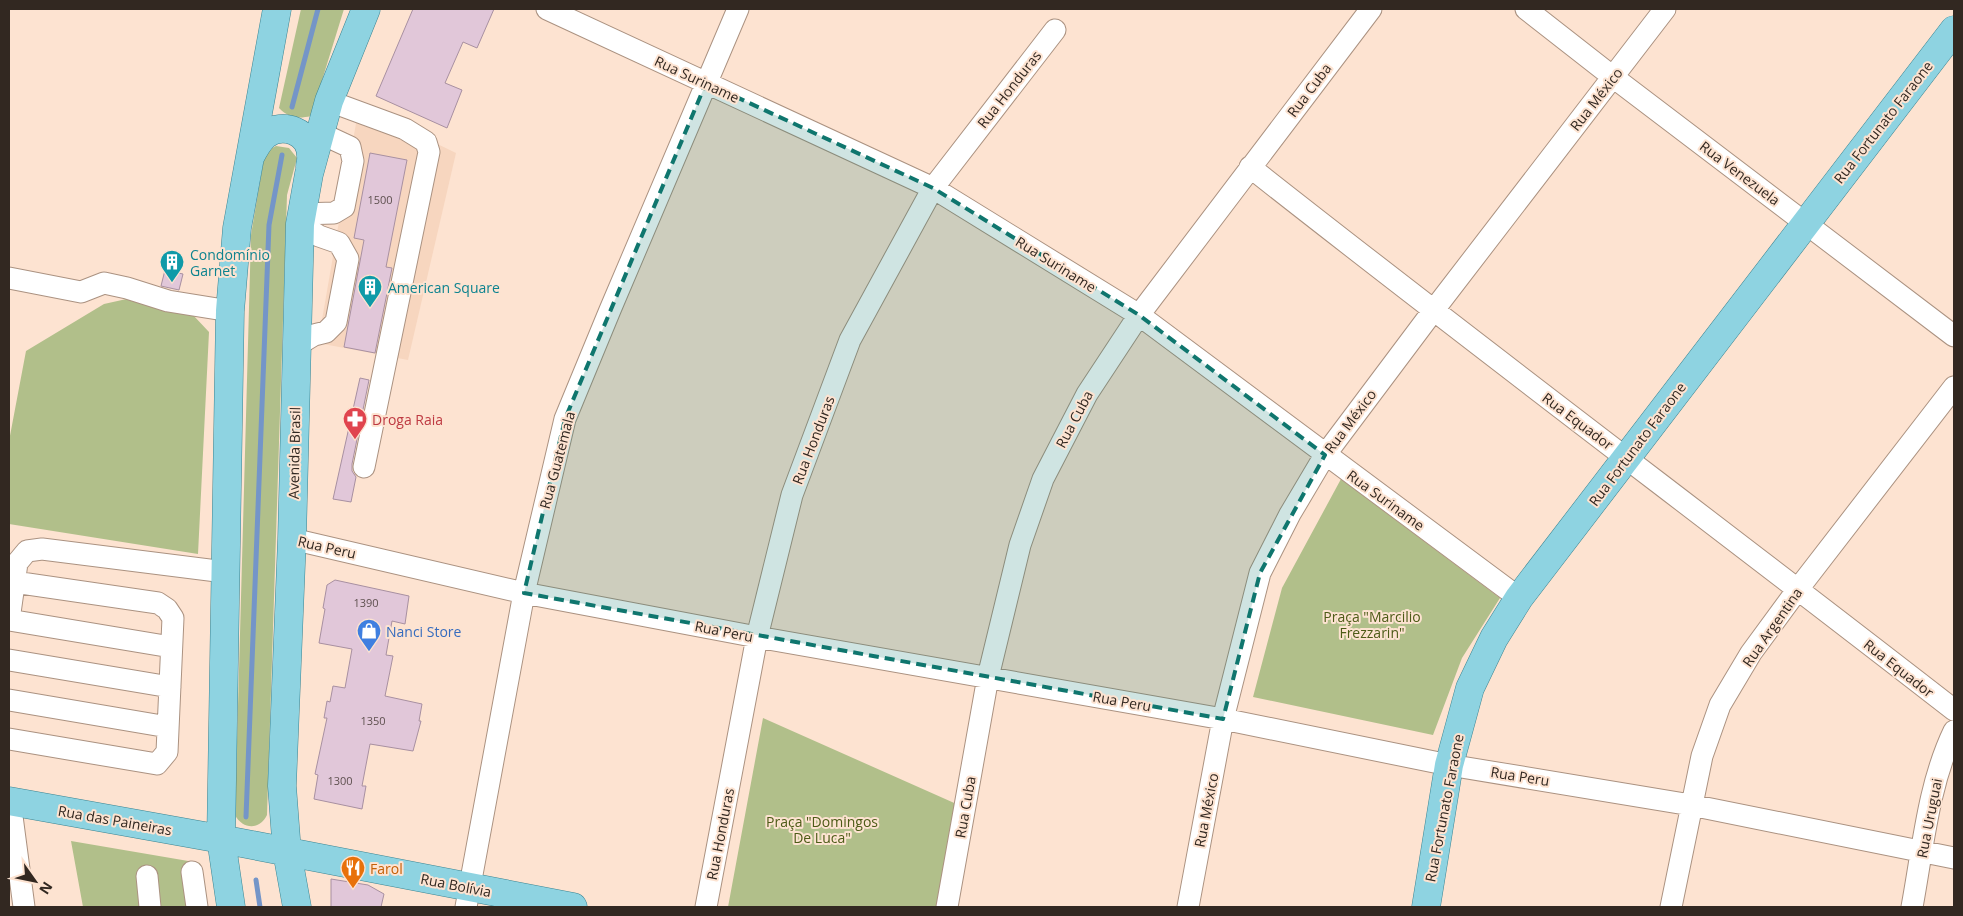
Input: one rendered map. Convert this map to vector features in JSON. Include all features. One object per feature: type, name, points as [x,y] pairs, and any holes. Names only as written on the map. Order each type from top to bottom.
[{"type":"main road","points":[[231,907],[221,839],[230,310],[237,228],[277,9]]},
{"type":"main road","name":"Avenida Brasil","points":[[297,907],[287,852],[282,786],[292,539],[300,219],[309,174],[329,101],[366,9]]},
{"type":"main road","name":"Rua Fortunato Faraone","points":[[1426,907],[1450,765],[1470,688],[1494,638],[1519,598],[1954,30]]},
{"type":"main road","points":[[249,158],[258,142],[266,134],[283,128],[292,129],[301,134],[310,149],[312,156],[309,174]]},
{"type":"main road","name":"Rua das Paineiras","points":[[9,801],[221,839]]},
{"type":"main road","name":"Rua Bolívia","points":[[221,839],[287,852],[468,898],[573,907]]},
{"type":"street","name":"Rua Suriname","points":[[547,9],[933,188],[1139,315],[1519,598]]},
{"type":"street","name":"Rua Guatemala","points":[[468,898],[524,593],[565,419],[738,9]]},
{"type":"street","name":"Rua Cuba","points":[[947,907],[988,677],[1020,545],[1043,479],[1087,394],[1139,315],[1371,9]]},
{"type":"street","name":"Rua Venezuela","points":[[1526,9],[1954,336]]},
{"type":"street","name":"Rua México","points":[[1188,907],[1223,719],[1260,573],[1290,514],[1325,455],[1432,311],[1665,9]]},
{"type":"street","name":"Rua Honduras","points":[[706,907],[757,637],[792,495],[850,340],[933,188],[1055,30]]},
{"type":"street","points":[[329,101],[405,130],[426,142],[429,152],[364,466]]},
{"type":"street","points":[[300,219],[334,213],[344,207],[353,161],[350,147],[320,133]]},
{"type":"street","name":"Rua Equador","points":[[1250,167],[1432,311],[1954,710]]},
{"type":"street","points":[[296,346],[314,335],[326,332],[336,322],[348,259],[339,243],[319,236],[300,219]]},
{"type":"street","points":[[9,278],[81,292],[104,283],[168,301],[230,310]]},
{"type":"street","name":"Rua Argentina","points":[[1671,907],[1702,756],[1720,705],[1752,653],[1798,589],[1954,386]]},
{"type":"street","name":"Rua Peru","points":[[292,539],[524,593],[757,637],[1223,719],[1450,765],[1691,805],[1954,858]]},
{"type":"street","points":[[171,647],[9,620],[17,563],[27,551],[42,549],[225,572]]},
{"type":"street","points":[[9,739],[157,764],[167,752],[173,618],[167,609],[158,603],[14,582]]},
{"type":"street","points":[[9,660],[170,687]]},
{"type":"street","points":[[9,700],[168,726]]},
{"type":"street","name":"Rua Uruguai","points":[[1912,907],[1933,791],[1944,751],[1954,731]]},
{"type":"street","points":[[9,801],[24,907]]},
{"type":"street","points":[[192,872],[197,907]]},
{"type":"street","points":[[147,876],[150,907]]},
{"type":"highlighted area","points":[[706,83],[933,188],[1139,315],[1325,455],[1260,573],[1223,719],[524,593],[565,419]]},
{"type":"shaded area","points":[[359,106],[456,153],[408,360],[318,343]]},
{"type":"green space","points":[[301,9],[344,9],[311,116],[298,117],[290,116],[279,108]]},
{"type":"green space","points":[[276,146],[289,148],[297,158],[287,195],[267,815],[256,826],[247,826],[238,820],[235,815],[251,235],[265,152]]},
{"type":"green space","points":[[131,298],[193,315],[209,332],[198,554],[9,524],[9,441],[26,351],[104,304]]},
{"type":"green space","name":"Praça \"Marcilio Frezzarin\"","points":[[1341,479],[1500,598],[1462,658],[1433,735],[1253,697],[1282,588]]},
{"type":"green space","name":"Praça \"Domingos De Luca\"","points":[[763,718],[961,806],[944,907],[728,907]]},
{"type":"green space","points":[[71,841],[200,863],[206,907],[83,907]]},
{"type":"building","points":[[413,9],[494,9],[477,48],[463,42],[445,83],[462,90],[447,128],[376,96]]},
{"type":"building","points":[[370,153],[407,160],[386,267],[392,268],[375,353],[344,347],[364,240],[354,238]]},
{"type":"building","name":"Condomínio Garnet","points":[[165,270],[183,274],[179,290],[161,286]]},
{"type":"building","name":"Droga Raia","points":[[360,378],[369,380],[352,464],[352,471],[356,477],[351,502],[333,499]]},
{"type":"building","points":[[335,580],[409,596],[405,624],[392,621],[386,655],[393,656],[385,696],[422,704],[419,721],[421,721],[413,751],[370,744],[362,786],[366,786],[362,809],[314,799],[318,775],[315,774],[327,718],[324,718],[327,701],[330,702],[333,686],[345,688],[352,649],[319,643],[327,585]]},
{"type":"building","name":"Farol","points":[[331,879],[368,885],[384,894],[381,907],[331,907]]},
{"type":"waterway","points":[[292,107],[318,9]]},
{"type":"waterway","points":[[246,817],[269,225],[282,155]]},
{"type":"waterway","points":[[256,880],[260,907]]},
{"type":"place","name":"Condomínio Garnet","points":[[172,283]]},
{"type":"place","name":"American Square","points":[[370,308]]},
{"type":"place","name":"Droga Raia","points":[[355,440]]},
{"type":"place","name":"Nanci Store","points":[[369,652]]},
{"type":"place","name":"Farol","points":[[353,889]]}]
